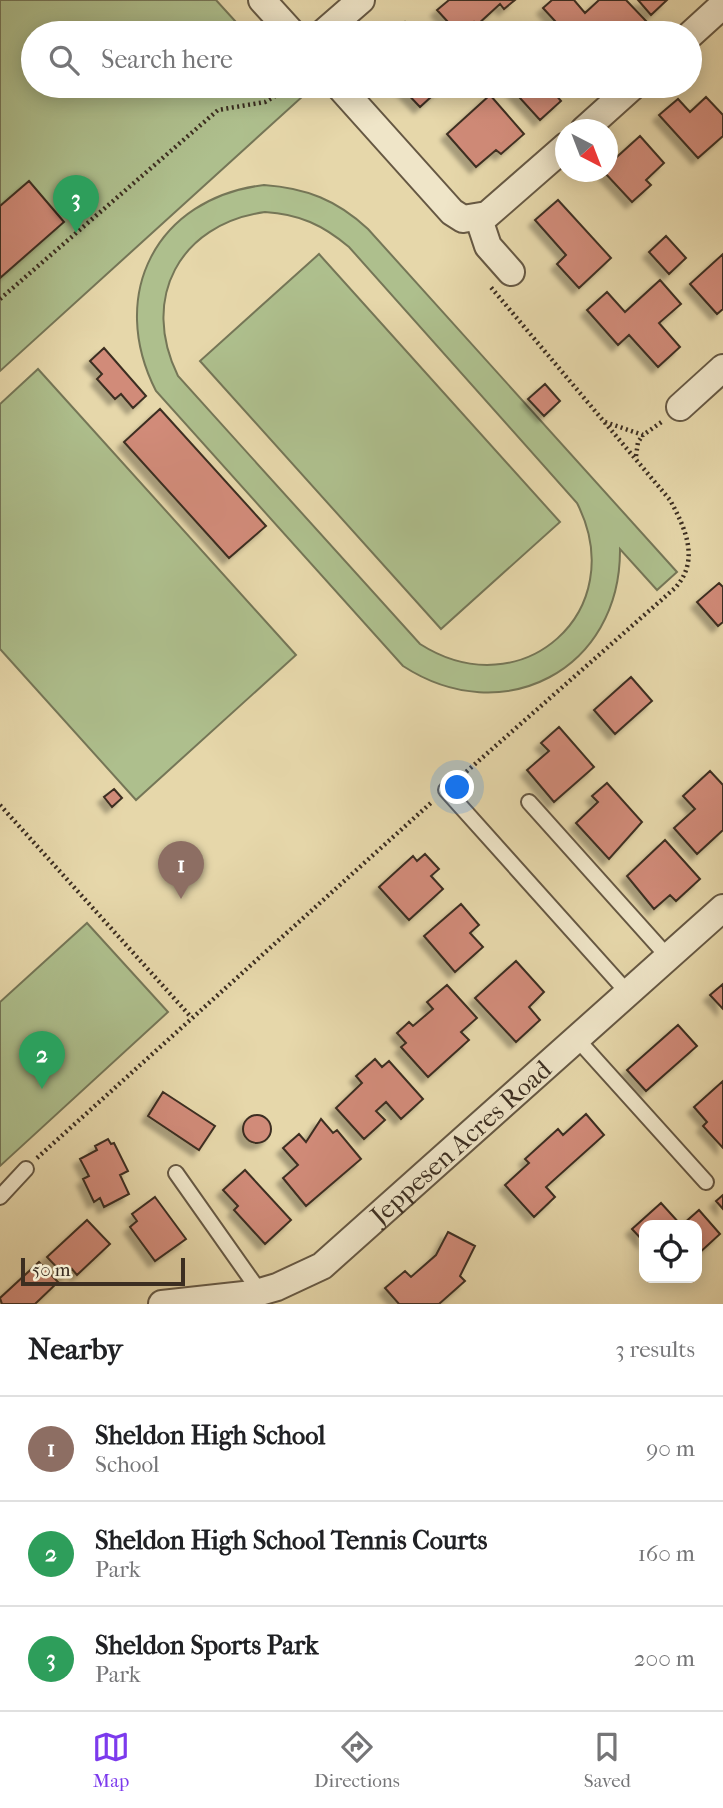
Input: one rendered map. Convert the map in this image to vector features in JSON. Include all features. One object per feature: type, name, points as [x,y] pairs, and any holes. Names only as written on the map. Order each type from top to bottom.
[{"type":"street","points":[[262,0],[281,21]]},
{"type":"street","points":[[336,21],[360,0]]},
{"type":"street","points":[[702,24],[723,5]]},
{"type":"street","points":[[350,98],[452,212],[463,219],[486,215],[555,155]]},
{"type":"street","points":[[596,119],[620,98]]},
{"type":"street","points":[[486,215],[488,246],[505,265]]},
{"type":"street","points":[[680,407],[723,368]]},
{"type":"street","name":"Jeppesen Acres Road","points":[[162,1304],[260,1292],[296,1279],[338,1254],[723,908]]},
{"type":"lane","points":[[446,790],[628,993]]},
{"type":"lane","points":[[529,802],[668,957]]},
{"type":"lane","points":[[577,1039],[706,1182]]},
{"type":"lane","points":[[0,1197],[26,1169]]},
{"type":"lane","points":[[176,1173],[260,1292]]},
{"type":"path","points":[[0,299],[218,110],[265,102],[272,98]]},
{"type":"path","points":[[26,1169],[191,1017],[675,588],[687,574],[689,543],[670,500],[491,289],[488,270],[505,265]]},
{"type":"path","points":[[636,457],[638,442],[643,435],[680,407]]},
{"type":"path","points":[[605,422],[643,435]]},
{"type":"path","points":[[0,805],[191,1017]]},
{"type":"green space","points":[[0,0],[216,0],[235,21],[21,21],[21,98],[301,98],[0,371]]},
{"type":"green space","points":[[264,185],[294,189],[333,203],[368,229],[677,572],[657,590],[620,549],[615,591],[601,627],[578,656],[549,677],[516,689],[479,692],[441,685],[403,666],[156,391],[142,355],[137,320],[140,287],[151,257],[169,231],[195,209],[226,194]],"holes":[[[265,212],[289,215],[310,222],[349,247],[577,503],[590,543],[590,580],[578,612],[557,638],[529,656],[495,665],[458,661],[420,644],[178,376],[167,347],[163,320],[166,293],[175,270],[190,249],[210,232],[235,219]]]},
{"type":"green space","points":[[319,254],[560,522],[441,629],[200,361]]},
{"type":"green space","points":[[38,369],[296,655],[136,800],[0,649],[0,404]]},
{"type":"green space","points":[[87,923],[168,1012],[0,1166],[0,1002]]},
{"type":"building","points":[[449,0],[515,0],[504,9],[500,4],[481,21],[447,21],[437,10]]},
{"type":"building","points":[[552,0],[574,0],[585,13],[599,0],[626,0],[646,21],[555,21],[543,8]]},
{"type":"building","points":[[638,0],[667,0],[651,15]]},
{"type":"building","points":[[706,97],[723,115],[723,136],[698,158],[659,115],[678,99],[690,112]]},
{"type":"building","points":[[411,98],[430,98],[420,107]]},
{"type":"building","points":[[487,98],[493,98],[524,134],[501,154],[496,150],[476,167],[447,134]]},
{"type":"building","points":[[520,98],[558,98],[561,101],[540,120]]},
{"type":"building","points":[[640,136],[664,163],[646,180],[651,185],[632,202],[613,182],[618,182],[618,156]]},
{"type":"building","points":[[29,181],[64,222],[0,278],[0,206]]},
{"type":"building","points":[[558,200],[611,258],[579,288],[557,264],[566,255],[535,220]]},
{"type":"building","points":[[666,236],[686,258],[669,274],[649,252]]},
{"type":"building","points":[[723,254],[723,309],[717,314],[690,284]]},
{"type":"building","points":[[660,280],[681,304],[659,323],[680,347],[658,367],[629,335],[618,345],[587,310],[607,292],[625,312]]},
{"type":"building","points":[[104,348],[146,396],[133,408],[121,394],[115,399],[97,379],[102,374],[90,361]]},
{"type":"building","points":[[545,384],[560,401],[544,416],[528,399]]},
{"type":"building","points":[[160,409],[266,526],[229,558],[124,442]]},
{"type":"building","points":[[719,583],[723,587],[723,622],[718,626],[697,602]]},
{"type":"building","points":[[631,677],[652,701],[615,734],[594,710]]},
{"type":"building","points":[[559,727],[594,767],[554,802],[527,770],[549,751],[541,743]]},
{"type":"building","points":[[710,771],[723,785],[723,830],[697,854],[674,828],[695,809],[683,796]]},
{"type":"building","points":[[607,783],[642,822],[609,859],[576,823],[598,802],[592,796]]},
{"type":"building","points":[[114,789],[122,798],[112,807],[104,797]]},
{"type":"building","points":[[665,840],[700,879],[676,901],[670,895],[654,909],[627,876]]},
{"type":"building","points":[[425,854],[439,869],[431,876],[443,889],[409,920],[379,887],[413,856],[417,861]]},
{"type":"building","points":[[461,904],[479,925],[470,933],[483,947],[455,972],[424,936]]},
{"type":"building","points":[[516,961],[544,992],[529,1007],[540,1020],[516,1042],[475,998]]},
{"type":"building","points":[[723,984],[723,1009],[710,995]]},
{"type":"building","points":[[447,985],[477,1018],[461,1032],[469,1040],[428,1077],[401,1047],[406,1043],[397,1033],[409,1022],[413,1026],[433,1009],[427,1002]]},
{"type":"building","points":[[678,1025],[697,1046],[646,1091],[627,1070]]},
{"type":"building","points":[[375,1059],[382,1067],[389,1061],[423,1099],[401,1119],[386,1102],[376,1111],[385,1120],[364,1139],[336,1108],[362,1083],[356,1076]]},
{"type":"building","points":[[723,1081],[723,1148],[703,1126],[707,1122],[694,1107]]},
{"type":"building","points":[[163,1092],[215,1126],[199,1150],[148,1116]]},
{"type":"building","points":[[586,1114],[604,1135],[546,1187],[555,1197],[534,1217],[505,1185],[529,1163],[525,1159],[558,1129],[563,1135]]},
{"type":"building","points":[[257,1115],[267,1119],[271,1129],[267,1139],[257,1143],[247,1139],[243,1129],[247,1119]]},
{"type":"building","points":[[321,1119],[333,1133],[337,1130],[361,1159],[306,1206],[283,1178],[298,1165],[283,1148],[299,1134],[306,1142]]},
{"type":"building","points":[[108,1139],[111,1144],[114,1143],[128,1171],[120,1175],[129,1194],[104,1207],[100,1198],[94,1202],[83,1179],[89,1176],[80,1159],[97,1150],[95,1146]]},
{"type":"building","points":[[245,1170],[291,1220],[265,1244],[234,1210],[238,1206],[223,1190]]},
{"type":"building","points":[[723,1195],[723,1209],[716,1201]]},
{"type":"building","points":[[155,1197],[186,1239],[155,1261],[130,1227],[137,1221],[132,1214]]},
{"type":"building","points":[[661,1203],[676,1220],[642,1220]]},
{"type":"building","points":[[699,1210],[720,1234],[702,1250],[702,1220],[688,1220]]},
{"type":"building","points":[[87,1220],[110,1244],[77,1275],[72,1269],[65,1276],[47,1257]]},
{"type":"building","points":[[639,1223],[639,1237],[632,1229]]},
{"type":"building","points":[[448,1232],[475,1246],[460,1276],[465,1281],[439,1304],[399,1304],[385,1288],[405,1271],[411,1277],[436,1255]]},
{"type":"building","points":[[39,1262],[58,1282],[35,1304],[2,1304],[0,1298]]},
{"type":"place","name":"Sheldon Sports Park","points":[[76,233]]},
{"type":"place","name":"Sheldon High School","points":[[181,899]]},
{"type":"place","name":"Sheldon High School Tennis Courts","points":[[42,1089]]}]
